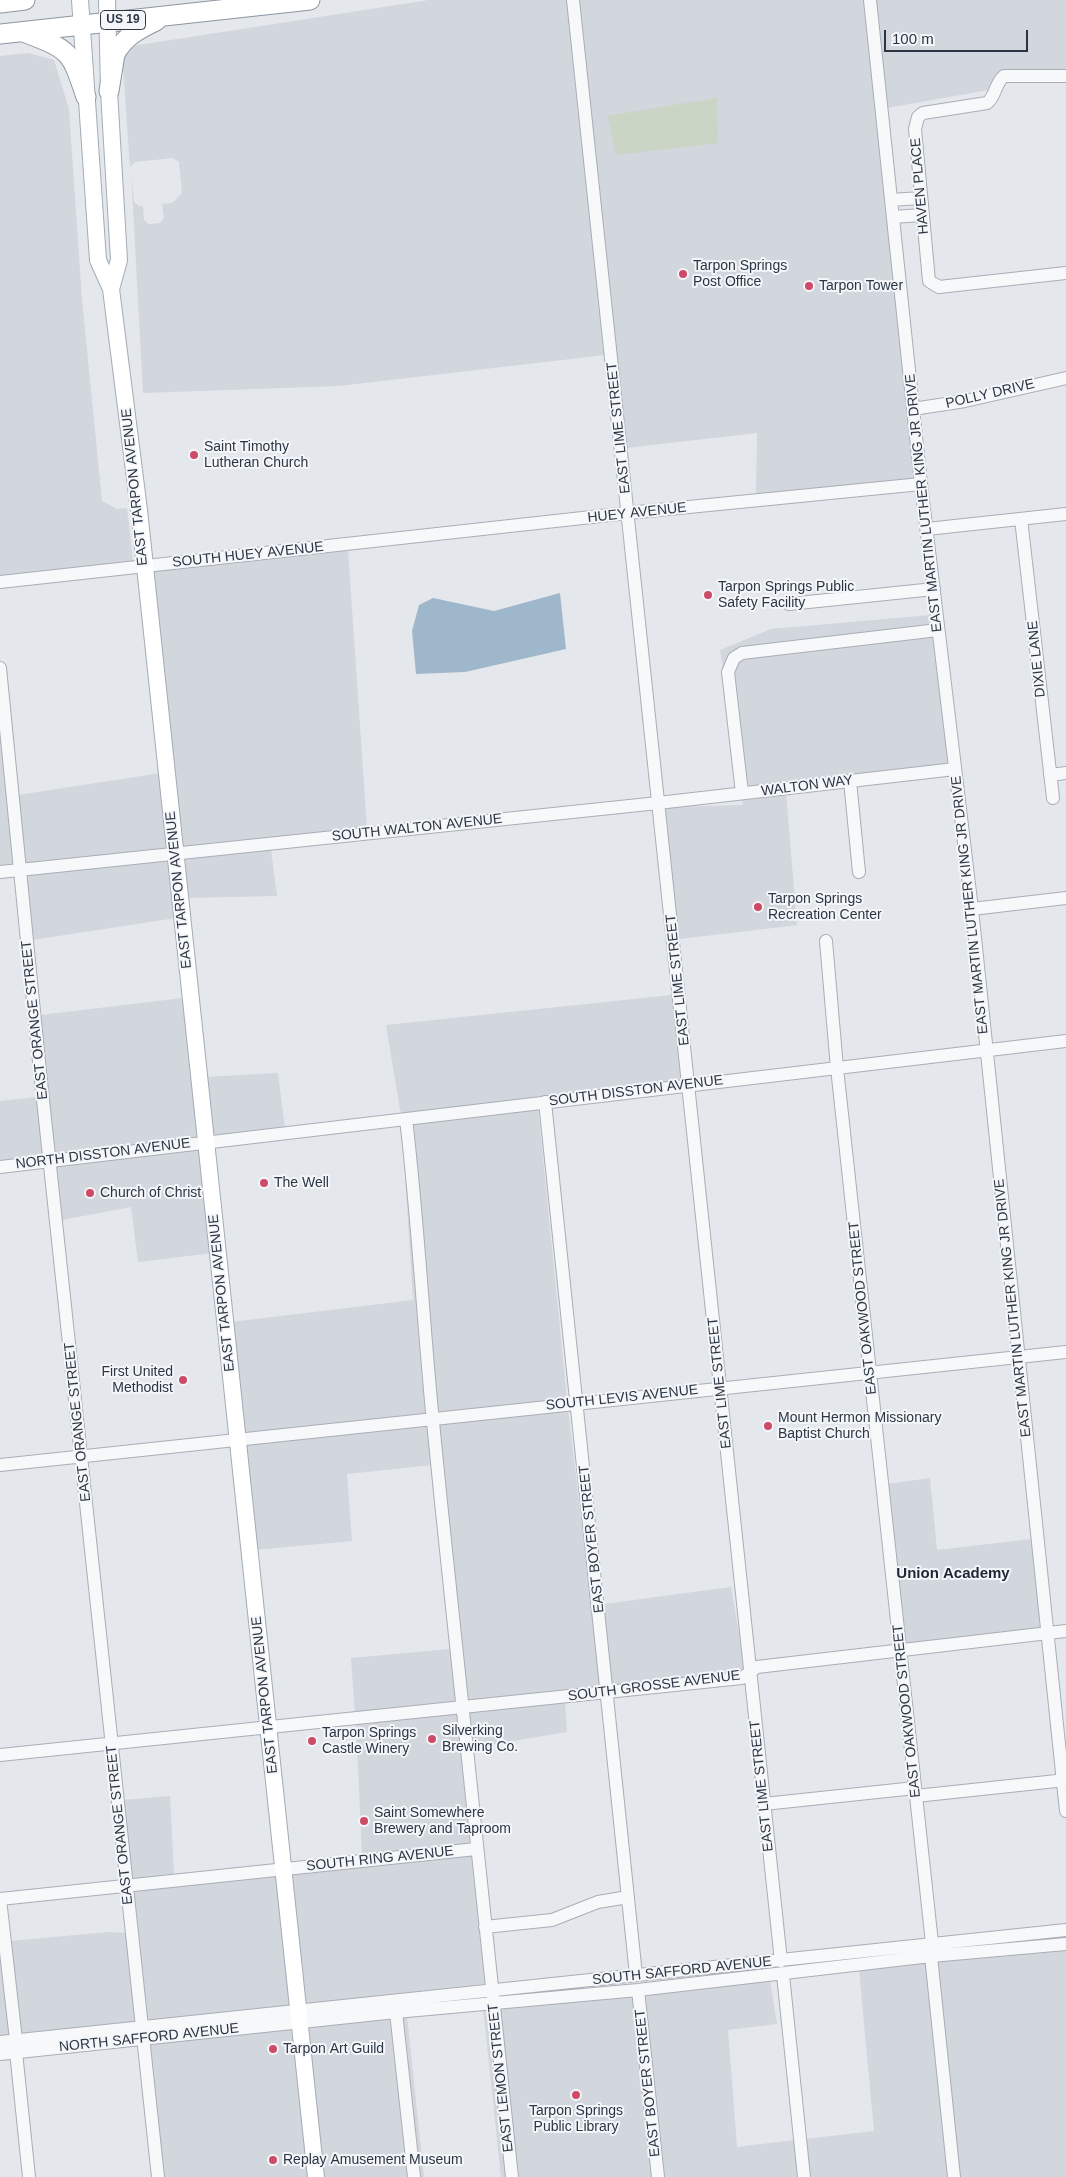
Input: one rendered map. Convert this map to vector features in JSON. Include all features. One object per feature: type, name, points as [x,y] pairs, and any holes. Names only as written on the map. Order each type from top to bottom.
[{"type":"highway","points":[[0,3],[25,0]]},
{"type":"highway","name":"US 19","points":[[0,34],[310,0]]},
{"type":"highway","points":[[109,91],[115,54],[118,49],[132,34],[165,16]]},
{"type":"highway","points":[[22,32],[51,42],[65,51],[74,62],[86,97]]},
{"type":"main road","name":"EAST TARPON AVENUE","points":[[80,0],[98,260],[111,290],[127,408],[316,2177]]},
{"type":"main road","name":"EAST TARPON AVENUE","points":[[107,0],[109,91],[120,260],[111,290]]},
{"type":"street","name":"EAST LIME STREET","points":[[573,0],[781,1961]]},
{"type":"street","name":"EAST MARTIN LUTHER KING JR DRIVE","points":[[870,0],[913,409],[972,909],[985,1050],[1066,1811]]},
{"type":"street","name":"HAVEN PLACE","points":[[1066,76],[1004,76],[1000,80],[991,100],[984,104],[920,115],[916,121],[915,129],[928,276],[933,285],[940,287],[1066,273]]},
{"type":"street","points":[[891,200],[920,198]]},
{"type":"street","points":[[893,217],[922,215]]},
{"type":"street","name":"POLLY DRIVE","points":[[913,409],[965,401],[1066,378]]},
{"type":"street","name":"HUEY AVENUE","points":[[352,544],[628,513],[922,484]]},
{"type":"street","points":[[927,529],[1066,514]]},
{"type":"street","name":"DIXIE LANE","points":[[1022,519],[1053,798]]},
{"type":"street","name":"SOUTH HUEY AVENUE","points":[[0,582],[352,544]]},
{"type":"street","points":[[789,604],[934,588]]},
{"type":"street","points":[[742,793],[728,679],[728,672],[734,658],[742,653],[938,630]]},
{"type":"street","name":"EAST ORANGE STREET","points":[[0,668],[19,870],[158,2177]]},
{"type":"street","name":"WALTON WAY","points":[[658,803],[955,768]]},
{"type":"street","points":[[1050,775],[1066,773]]},
{"type":"street","points":[[850,781],[859,872]]},
{"type":"street","name":"SOUTH WALTON AVENUE","points":[[0,872],[658,803]]},
{"type":"street","points":[[972,909],[1066,898]]},
{"type":"street","name":"EAST OAKWOOD STREET","points":[[826,941],[837,1068],[932,1943]]},
{"type":"street","name":"SOUTH DISSTON AVENUE","points":[[206,1142],[1066,1041]]},
{"type":"street","name":"EAST BOYER STREET","points":[[545,1102],[636,1976]]},
{"type":"street","name":"EAST LEMON STREET","points":[[406,1119],[433,1418],[476,1849],[512,2177]]},
{"type":"street","name":"NORTH DISSTON AVENUE","points":[[0,1167],[206,1142]]},
{"type":"street","name":"SOUTH LEVIS AVENUE","points":[[0,1465],[1066,1352]]},
{"type":"street","name":"SOUTH GROSSE AVENUE","points":[[0,1755],[742,1678],[757,1667],[1066,1631]]},
{"type":"street","points":[[764,1804],[1064,1780]]},
{"type":"street","name":"SOUTH RING AVENUE","points":[[0,1899],[476,1849]]},
{"type":"street","points":[[485,1927],[552,1920],[598,1902],[628,1898]]},
{"type":"street","points":[[0,1899],[29,2177]]},
{"type":"street","name":"SOUTH SAFFORD AVENUE","points":[[298,2016],[491,1983],[636,1976],[1066,1930]]},
{"type":"street","name":"SOUTH SAFFORD AVENUE","points":[[298,2016],[396,2012],[638,1990],[783,1975],[931,1956],[1066,1944]]},
{"type":"street","points":[[931,1956],[954,2177]]},
{"type":"street","points":[[783,1975],[804,2177]]},
{"type":"street","name":"EAST BOYER STREET","points":[[638,1990],[658,2177]]},
{"type":"street","points":[[396,2012],[414,2177]]},
{"type":"street","name":"NORTH SAFFORD AVENUE","points":[[0,2042],[16,2046],[298,2016]]},
{"type":"street","name":"NORTH SAFFORD AVENUE","points":[[0,2054],[16,2046]]},
{"type":"shaded area","points":[[429,0],[567,0],[605,355],[339,386],[143,393],[131,171],[134,202],[139,206],[143,206],[144,220],[149,224],[160,223],[164,218],[162,204],[172,203],[182,193],[179,162],[173,158],[135,162],[130,167],[122,53],[126,47]]},
{"type":"shaded area","points":[[578,0],[864,0],[915,479],[756,495],[757,433],[626,448]]},
{"type":"shaded area","points":[[875,0],[1066,0],[1066,71],[1004,71],[989,90],[887,108]]},
{"type":"shaded area","points":[[28,53],[54,60],[69,109],[82,300],[102,501],[117,509],[127,508],[133,563],[0,577],[0,56]]},
{"type":"shaded area","points":[[348,550],[367,829],[181,849],[150,575],[157,570]]},
{"type":"shaded area","points":[[931,615],[932,626],[729,656],[723,670],[720,650],[771,629]]},
{"type":"shaded area","points":[[933,636],[949,764],[747,788],[734,679],[735,667],[739,661],[744,657]]},
{"type":"shaded area","points":[[0,724],[13,866],[0,867]]},
{"type":"shaded area","points":[[161,773],[170,850],[24,865],[18,795]]},
{"type":"shaded area","points":[[786,793],[797,925],[807,924],[679,939],[665,807],[743,805],[742,798]]},
{"type":"shaded area","points":[[271,849],[277,896],[186,898],[182,858]]},
{"type":"shaded area","points":[[171,859],[176,918],[32,940],[25,875]]},
{"type":"shaded area","points":[[672,995],[683,1081],[401,1115],[386,1025]]},
{"type":"shaded area","points":[[183,998],[190,1078],[194,1078],[200,1138],[55,1155],[40,1015]]},
{"type":"shaded area","points":[[278,1073],[285,1128],[211,1136],[205,1077]]},
{"type":"shaded area","points":[[37,1097],[44,1157],[0,1162],[0,1101]]},
{"type":"shaded area","points":[[538,1108],[567,1399],[438,1413],[412,1123]]},
{"type":"shaded area","points":[[403,1142],[427,1414],[242,1434],[231,1322],[413,1300]]},
{"type":"shaded area","points":[[199,1148],[213,1253],[138,1262],[131,1207],[62,1220],[56,1165]]},
{"type":"shaded area","points":[[568,1409],[601,1688],[467,1702],[439,1423]]},
{"type":"shaded area","points":[[428,1424],[432,1465],[347,1474],[352,1541],[255,1550],[243,1444]]},
{"type":"shaded area","points":[[930,1478],[937,1550],[1032,1539],[1040,1629],[905,1645],[888,1484]]},
{"type":"shaded area","points":[[731,1587],[745,1669],[612,1687],[604,1604]]},
{"type":"shaded area","points":[[450,1649],[456,1703],[355,1714],[351,1658]]},
{"type":"shaded area","points":[[565,1702],[567,1732],[472,1748],[468,1712]]},
{"type":"shaded area","points":[[457,1713],[470,1845],[362,1856],[356,1723]]},
{"type":"shaded area","points":[[170,1796],[174,1876],[131,1880],[123,1800]]},
{"type":"shaded area","points":[[471,1854],[485,1984],[302,2004],[289,1874]]},
{"type":"shaded area","points":[[278,1875],[291,2005],[147,2021],[132,1890]]},
{"type":"shaded area","points":[[109,1932],[126,1933],[136,2022],[21,2034],[11,1941]]},
{"type":"shaded area","points":[[0,1946],[10,2036],[0,2037]]},
{"type":"shaded area","points":[[1066,1949],[1066,2177],[960,2177],[937,1960]]},
{"type":"shaded area","points":[[926,1962],[948,2177],[809,2177],[805,2139],[874,2131],[859,1970]]},
{"type":"shaded area","points":[[770,1981],[777,2024],[728,2030],[737,2147],[794,2140],[798,2177],[663,2177],[644,1994]]},
{"type":"shaded area","points":[[633,1995],[652,2177],[518,2177],[499,2007]]},
{"type":"shaded area","points":[[483,2008],[488,2008],[507,2177],[501,2177]]},
{"type":"shaded area","points":[[402,2016],[407,2016],[424,2177],[420,2177]]},
{"type":"shaded area","points":[[391,2017],[408,2177],[322,2177],[305,2027]]},
{"type":"shaded area","points":[[294,2028],[310,2177],[163,2177],[150,2043]]},
{"type":"green space","points":[[717,98],[718,143],[616,155],[607,116]]},
{"type":"water","points":[[560,593],[566,649],[465,672],[416,674],[412,631],[419,605],[433,598],[494,611]]},
{"type":"place","name":"Tarpon Springs Post Office","points":[[683,274]]},
{"type":"place","name":"Tarpon Tower","points":[[809,286]]},
{"type":"place","name":"Saint Timothy Lutheran Church","points":[[194,455]]},
{"type":"place","name":"Tarpon Springs Public Safety Facility","points":[[708,595]]},
{"type":"place","name":"Tarpon Springs Recreation Center","points":[[758,907]]},
{"type":"place","name":"The Well","points":[[264,1183]]},
{"type":"place","name":"Church of Christ","points":[[90,1193]]},
{"type":"place","name":"First United Methodist","points":[[183,1380]]},
{"type":"place","name":"Mount Hermon Missionary Baptist Church","points":[[768,1426]]},
{"type":"place","name":"Silverking Brewing Co.","points":[[432,1739]]},
{"type":"place","name":"Tarpon Springs Castle Winery","points":[[312,1741]]},
{"type":"place","name":"Saint Somewhere Brewery and Taproom","points":[[364,1821]]},
{"type":"place","name":"Tarpon Art Guild","points":[[273,2049]]},
{"type":"place","name":"Tarpon Springs Public Library","points":[[576,2095]]},
{"type":"place","name":"Replay Amusement Museum","points":[[273,2160]]},
{"type":"district","name":"Union Academy","points":[[953,1574]]}]
